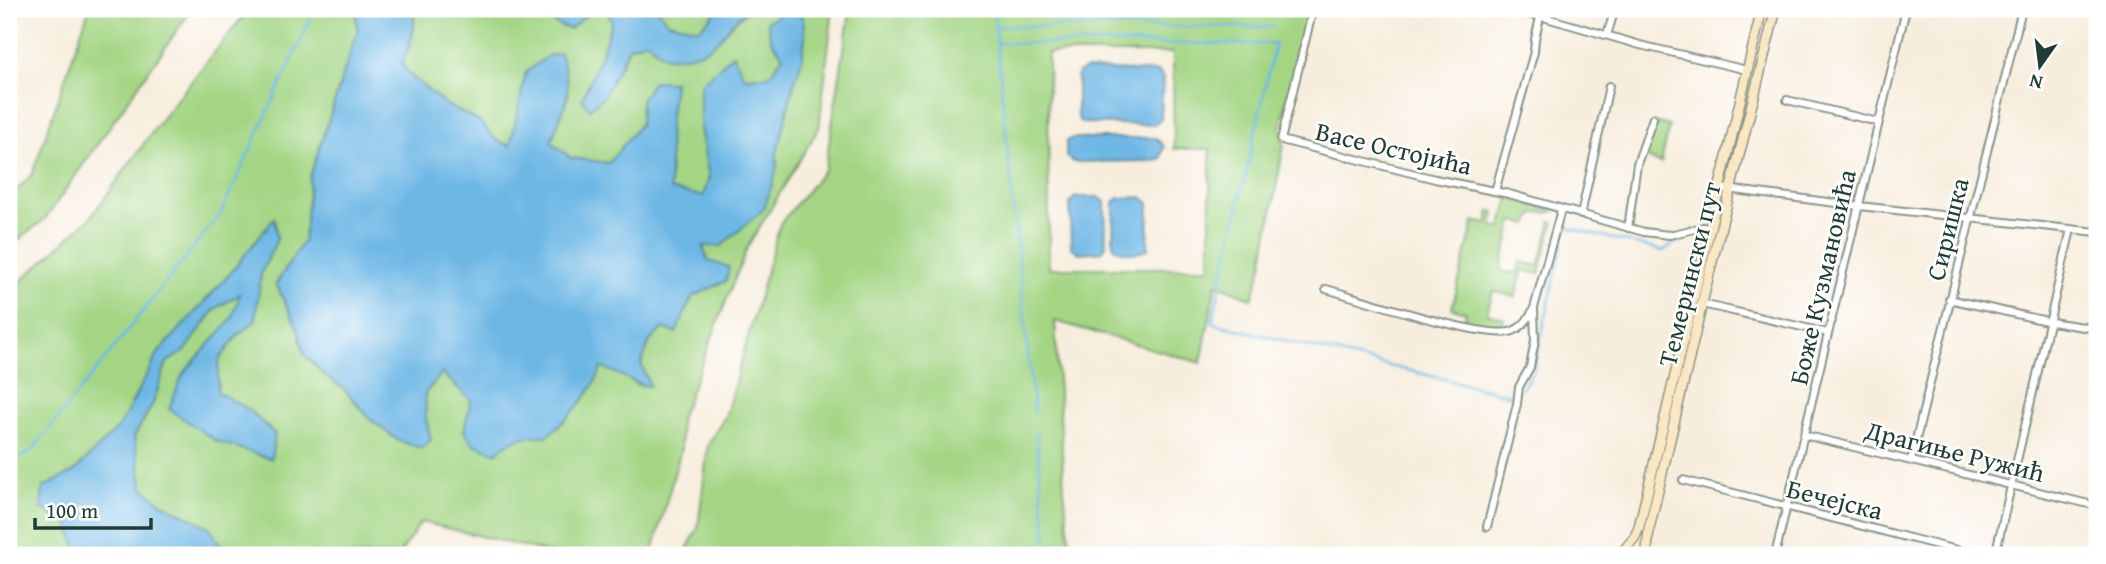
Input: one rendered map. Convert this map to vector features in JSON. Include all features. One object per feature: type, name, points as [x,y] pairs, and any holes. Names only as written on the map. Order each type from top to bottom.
[{"type":"main road","name":"Темерински пут","points":[[1620,555],[1639,527],[1762,9]]},
{"type":"main road","name":"Темерински пут","points":[[1648,553],[1649,529],[1776,9]]},
{"type":"main road","points":[[1629,545],[1639,544],[1648,553]]},
{"type":"street","name":"Васе Остојића","points":[[1313,9],[1281,140],[1435,179],[1495,191],[1628,228],[1669,235],[1709,228]]},
{"type":"street","points":[[1497,9],[1541,13],[1675,55],[1747,70]]},
{"type":"street","points":[[1607,35],[1615,9]]},
{"type":"street","name":"Боже Кузмановића","points":[[1775,555],[1906,9]]},
{"type":"street","name":"Сиришка","points":[[1911,460],[2022,9]]},
{"type":"street","points":[[1495,191],[1534,52],[1541,13]]},
{"type":"street","points":[[1581,215],[1609,86]]},
{"type":"street","points":[[1787,100],[1878,122]]},
{"type":"street","points":[[1628,228],[1637,164],[1653,118]]},
{"type":"street","points":[[1719,188],[2097,232]]},
{"type":"street","points":[[1326,289],[1441,322],[1493,332],[1514,331],[1529,318],[1534,309],[1561,210]]},
{"type":"street","points":[[1995,555],[2071,229]]},
{"type":"street","points":[[1949,299],[2051,322],[2097,329]]},
{"type":"street","points":[[1702,304],[1828,333]]},
{"type":"street","points":[[1487,527],[1519,387],[1530,367],[1535,340],[1534,309]]},
{"type":"street","name":"Драгиње Ружић","points":[[1804,435],[2097,506]]},
{"type":"street","name":"Бечејска","points":[[1684,480],[1976,555]]},
{"type":"green space","points":[[89,9],[192,9],[45,219],[9,247],[9,198],[32,175]]},
{"type":"green space","points":[[249,9],[355,9],[358,29],[310,177],[305,240],[276,284],[298,329],[304,354],[323,374],[344,389],[370,419],[399,441],[422,448],[431,440],[426,419],[425,393],[442,373],[471,400],[464,431],[506,443],[526,435],[547,436],[586,395],[601,367],[618,372],[637,385],[650,386],[641,364],[650,341],[663,328],[676,333],[692,297],[726,281],[708,261],[703,246],[776,172],[777,153],[805,38],[771,40],[783,56],[769,76],[744,77],[733,55],[700,128],[709,178],[703,197],[670,190],[669,123],[674,82],[641,100],[641,124],[609,163],[571,158],[551,142],[569,94],[526,72],[511,146],[497,141],[479,121],[446,105],[411,76],[402,63],[413,30],[413,9],[544,9],[554,22],[570,29],[590,10],[606,9],[612,21],[582,99],[622,63],[629,47],[646,40],[665,57],[713,45],[726,28],[750,9],[833,9],[819,128],[747,248],[680,419],[681,449],[652,555],[560,555],[421,522],[399,555],[218,555],[222,548],[209,527],[163,504],[143,488],[134,437],[153,403],[167,362],[185,351],[215,309],[241,294],[232,319],[183,374],[169,409],[245,407],[217,393],[219,360],[238,335],[255,321],[261,273],[277,239],[274,219],[228,276],[159,352],[119,427],[75,471],[43,488],[41,508],[68,523],[76,547],[87,555],[9,555],[9,292],[90,218],[166,113]]},
{"type":"green space","points":[[657,9],[719,9],[699,29],[668,22]]},
{"type":"green space","points":[[848,9],[1308,9],[1281,127],[1284,144],[1262,266],[1252,299],[1216,284],[1201,363],[1055,321],[1064,489],[1071,555],[684,555],[698,528],[708,445],[726,414],[780,224],[825,169],[849,18]],"holes":[[[1048,53],[1173,53],[1174,149],[1210,149],[1210,268],[1049,268]]]},
{"type":"green space","points":[[1655,122],[1669,126],[1661,163],[1644,155]]},
{"type":"green space","points":[[1509,198],[1555,211],[1537,213],[1528,224],[1513,221],[1501,269],[1504,272],[1517,273],[1520,262],[1539,266],[1551,221],[1554,222],[1539,274],[1523,270],[1515,297],[1493,291],[1487,313],[1504,318],[1503,325],[1464,322],[1466,312],[1452,308],[1474,221],[1487,224],[1490,211],[1495,212],[1492,226],[1501,228]]},
{"type":"water","points":[[355,9],[413,9],[413,30],[402,64],[411,76],[446,105],[479,121],[497,141],[510,146],[526,72],[548,56],[560,53],[567,79],[564,108],[551,142],[571,158],[609,163],[640,124],[641,100],[653,81],[674,82],[669,123],[670,190],[703,196],[709,178],[700,128],[700,85],[733,54],[744,77],[769,76],[783,56],[771,40],[767,21],[792,9],[803,18],[805,38],[802,60],[777,153],[776,172],[764,209],[721,246],[703,246],[708,261],[729,267],[726,281],[692,297],[676,333],[663,328],[650,341],[641,364],[650,386],[601,368],[586,396],[547,436],[520,438],[496,453],[473,444],[464,431],[471,400],[442,373],[425,393],[426,419],[431,440],[422,448],[399,441],[370,419],[344,389],[323,374],[304,354],[298,329],[276,284],[304,240],[310,177],[358,29]]},
{"type":"water","points":[[544,9],[594,9],[570,29],[554,22]]},
{"type":"water","points":[[606,9],[657,9],[668,22],[699,29],[719,9],[750,9],[714,44],[697,53],[665,57],[646,41],[629,47],[604,96],[590,109],[582,99],[612,21]]},
{"type":"water","points":[[1086,69],[1159,72],[1163,78],[1161,119],[1154,125],[1081,123],[1077,116],[1077,78],[1078,73]]},
{"type":"water","points":[[1072,138],[1156,138],[1164,146],[1161,158],[1152,161],[1074,162],[1066,156],[1066,142]]},
{"type":"water","points":[[1077,197],[1099,197],[1105,202],[1106,245],[1103,251],[1079,253],[1071,247],[1070,204]]},
{"type":"water","points":[[1142,197],[1149,203],[1148,249],[1131,253],[1114,248],[1114,202],[1119,198]]},
{"type":"water","points":[[274,218],[277,239],[261,274],[255,321],[238,335],[219,360],[217,392],[245,407],[275,434],[271,459],[216,441],[169,409],[183,374],[232,319],[240,294],[215,309],[185,351],[167,362],[153,403],[134,437],[143,488],[163,504],[209,527],[222,548],[218,555],[87,555],[76,547],[68,523],[41,508],[43,488],[75,471],[119,427],[159,352],[228,276]]},
{"type":"waterway","points":[[9,462],[31,452],[221,213],[310,21],[311,9]]},
{"type":"waterway","points":[[994,9],[995,26],[1273,27]]},
{"type":"waterway","points":[[995,26],[997,43],[1275,44],[1212,323],[1514,396],[1517,393]]},
{"type":"waterway","points":[[997,44],[1034,413]]},
{"type":"waterway","points":[[1522,388],[1533,372],[1566,227],[1663,251],[1676,242],[1681,242]]},
{"type":"waterway","points":[[1036,432],[1048,555]]}]
